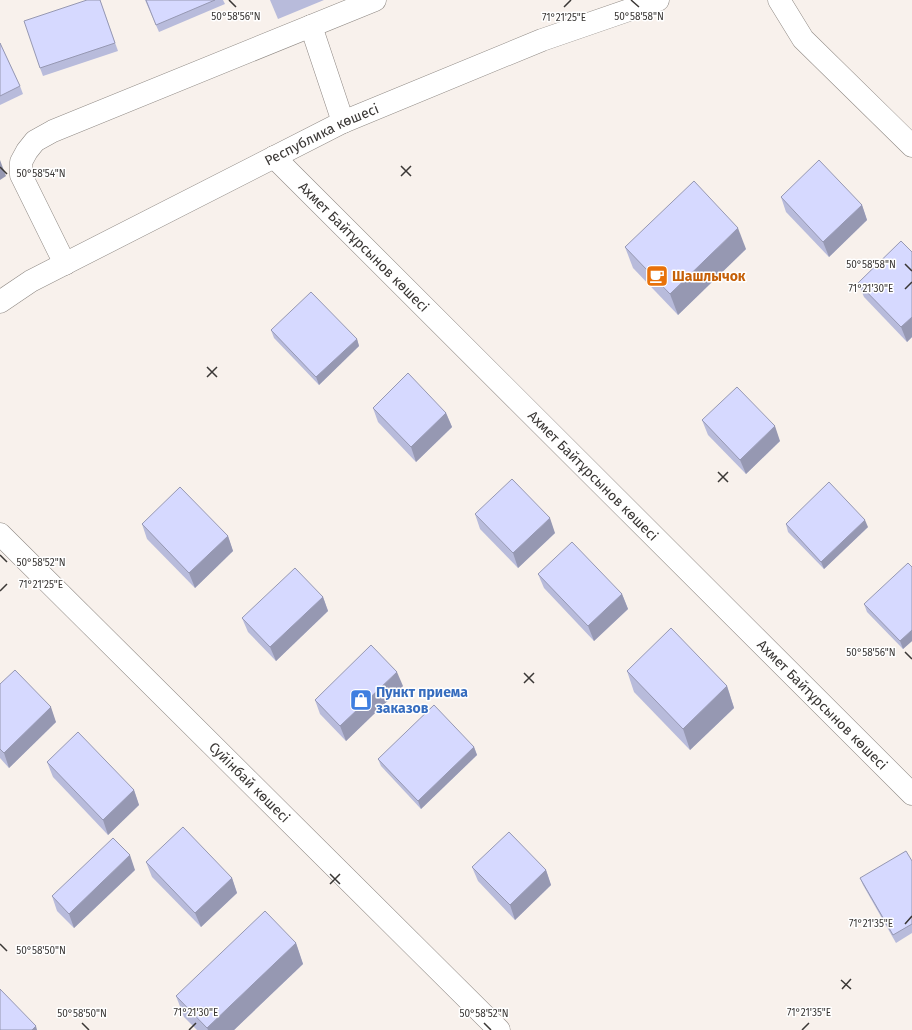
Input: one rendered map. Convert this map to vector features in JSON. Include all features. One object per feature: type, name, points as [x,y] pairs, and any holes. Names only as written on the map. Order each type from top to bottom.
[{"type":"street","points":[[65,264],[21,175],[21,162],[35,142],[53,131],[375,0]]},
{"type":"street","name":"Республика көшесі","points":[[0,302],[31,281],[343,122],[542,40],[658,0]]},
{"type":"street","points":[[779,0],[803,39],[912,146]]},
{"type":"street","points":[[311,26],[343,122]]},
{"type":"street","name":"Ахмет Байтұрсынов көшесі","points":[[274,157],[912,794]]},
{"type":"street","name":"Суйінбай көшесі","points":[[0,534],[499,1030]]},
{"type":"building","points":[[87,0],[100,0],[115,43],[40,68],[24,21]]},
{"type":"building","points":[[146,0],[215,0],[156,25]]},
{"type":"building","points":[[0,43],[20,86],[0,96]]},
{"type":"building","points":[[819,160],[862,205],[823,242],[781,197]]},
{"type":"building","points":[[694,181],[738,228],[670,294],[625,247]]},
{"type":"building","points":[[901,241],[912,252],[912,317],[901,327],[858,283]]},
{"type":"building","points":[[311,292],[357,339],[316,377],[271,330]]},
{"type":"building","points":[[408,373],[446,413],[411,447],[373,408]]},
{"type":"building","points":[[737,387],[775,426],[740,460],[702,420]]},
{"type":"building","points":[[512,479],[550,518],[513,553],[475,514]]},
{"type":"building","points":[[829,482],[865,520],[821,562],[786,524]]},
{"type":"building","points":[[180,487],[228,536],[189,573],[142,524]]},
{"type":"building","points":[[572,542],[622,594],[588,626],[538,574]]},
{"type":"building","points":[[908,563],[912,567],[912,630],[900,641],[864,604]]},
{"type":"building","points":[[295,568],[323,597],[270,647],[242,618]]},
{"type":"building","points":[[671,628],[727,686],[683,729],[627,671]]},
{"type":"building","points":[[371,645],[397,672],[340,726],[315,700]]},
{"type":"building","points":[[15,670],[51,707],[4,753],[0,749],[0,684]]},
{"type":"building","points":[[434,705],[474,747],[418,801],[378,759]]},
{"type":"building","points":[[78,732],[134,790],[103,820],[47,762]]},
{"type":"building","points":[[183,827],[232,878],[195,913],[146,862]]},
{"type":"building","points":[[509,832],[546,870],[510,905],[472,867]]},
{"type":"building","points":[[113,838],[130,855],[69,914],[52,896]]},
{"type":"building","points":[[906,851],[912,861],[912,924],[893,935],[860,878]]},
{"type":"building","points":[[265,911],[296,943],[207,1028],[176,996]]},
{"type":"building","points":[[0,989],[36,1026],[32,1030],[0,1030]]},
{"type":"place","name":"Шашлычок","points":[[657,276]]},
{"type":"place","name":"Пункт приема заказов","points":[[361,700]]}]
